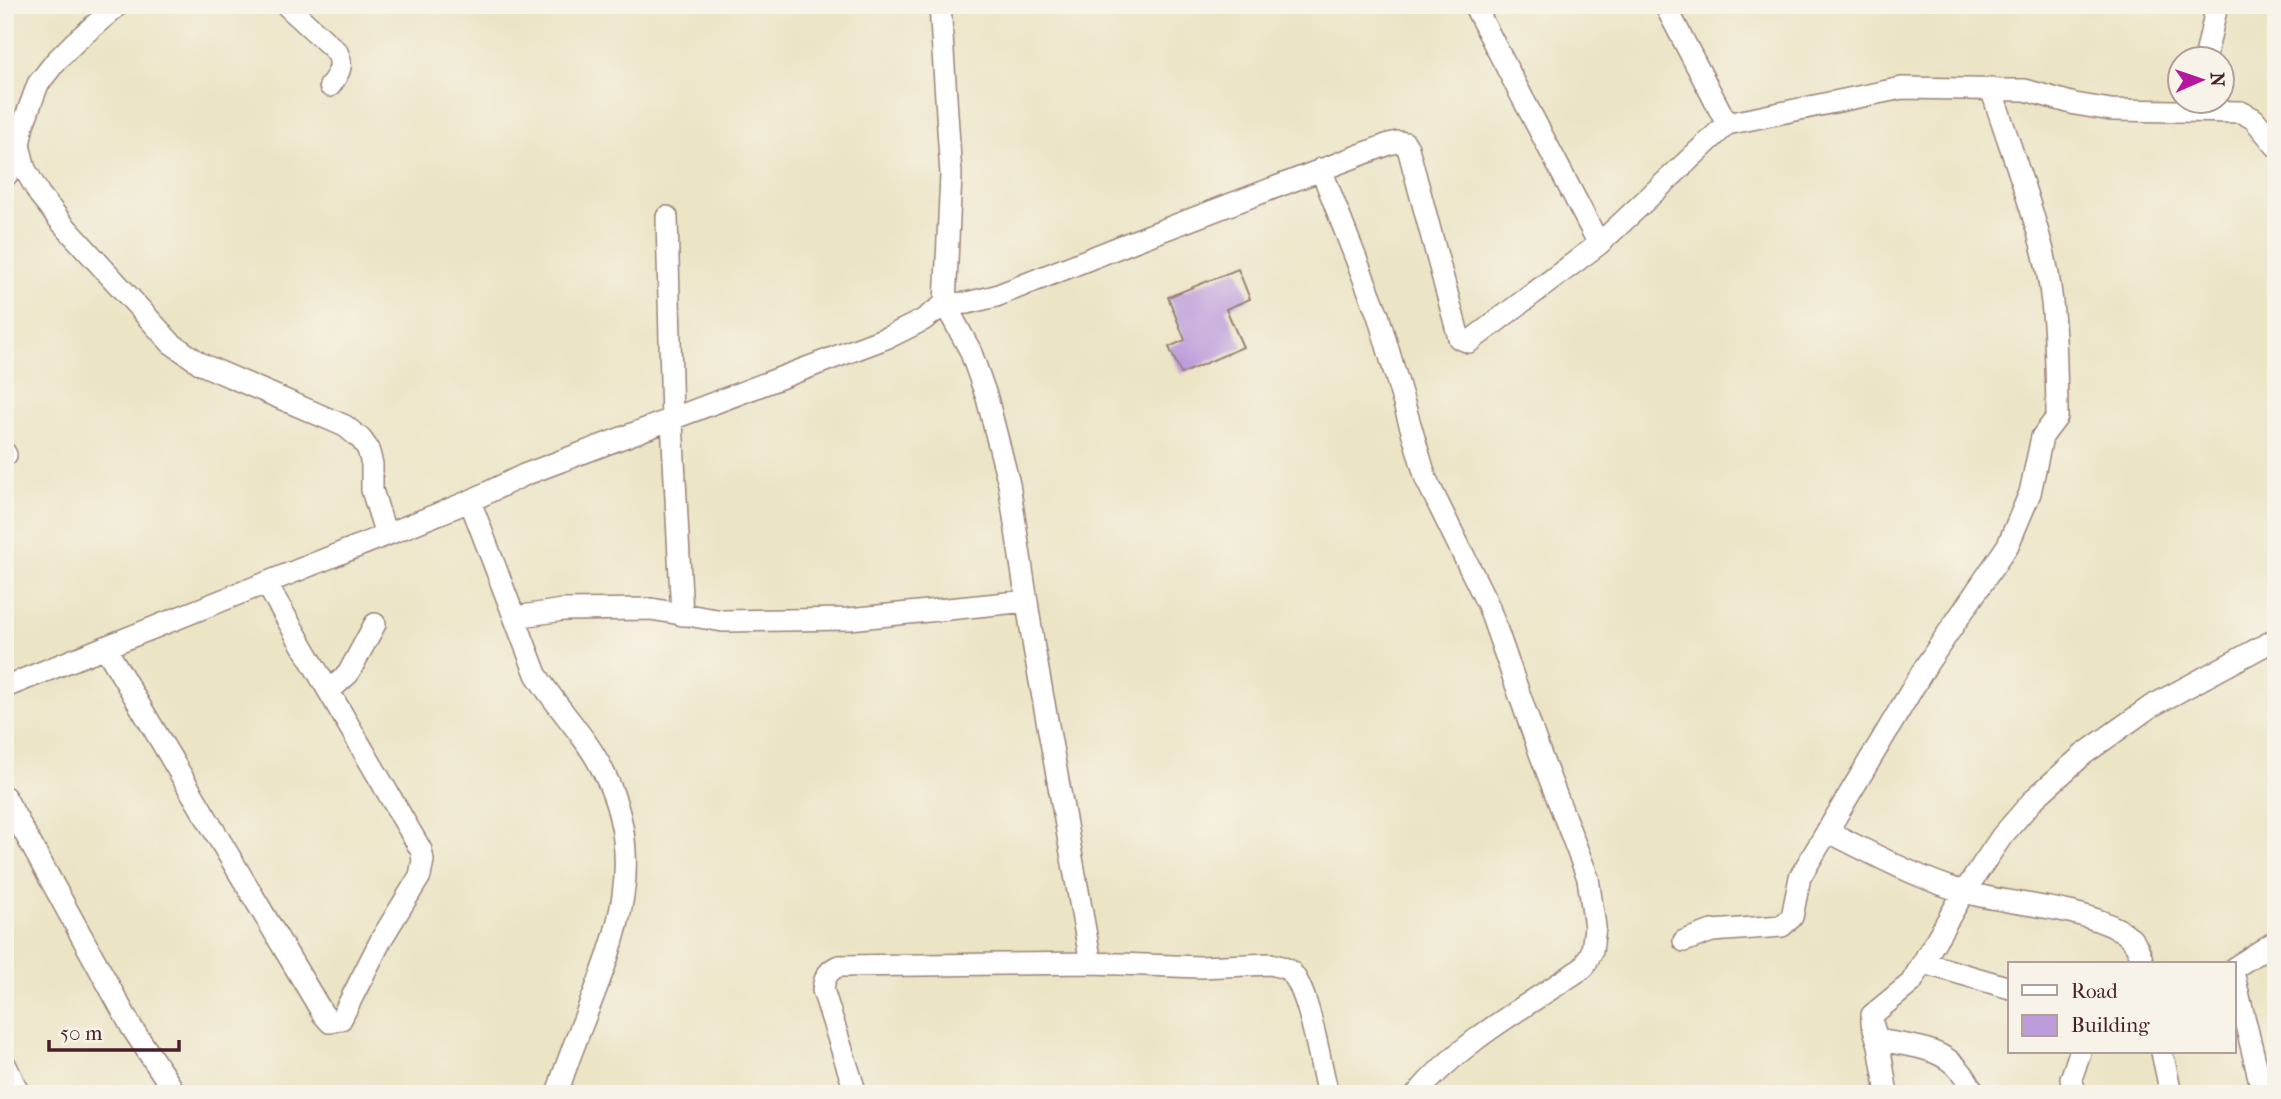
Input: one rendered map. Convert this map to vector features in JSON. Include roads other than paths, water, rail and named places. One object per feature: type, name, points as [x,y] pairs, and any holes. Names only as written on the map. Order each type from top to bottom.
[{"type":"street","points":[[118,5],[75,42],[38,84],[23,125],[19,145],[25,169],[39,194],[62,223],[171,344],[201,364],[345,426],[361,439],[369,449],[372,490],[386,536]]},
{"type":"street","points":[[286,5],[337,52],[341,60],[341,72],[330,86]]},
{"type":"street","points":[[940,5],[951,175],[946,304],[970,350],[987,398],[1009,484],[1034,648],[1091,964]]},
{"type":"street","points":[[1474,5],[1599,244]]},
{"type":"street","points":[[1665,5],[1727,124]]},
{"type":"street","points":[[2208,46],[2217,5]]},
{"type":"street","points":[[5,687],[386,536],[524,475],[891,336],[923,320],[946,304],[979,302],[996,296],[1389,144],[1405,143],[1411,154],[1459,338],[1469,342],[1599,244],[1727,124],[1902,88],[2025,90],[2075,104],[2111,110],[2166,107]]},
{"type":"street","points":[[1684,941],[1712,931],[1782,926],[1789,922],[1800,877],[1927,664],[2008,545],[2030,493],[2042,437],[2056,417],[2056,351],[2044,253],[1991,88]]},
{"type":"street","points":[[2236,111],[2254,119],[2276,146]]},
{"type":"street","points":[[5,177],[22,156]]},
{"type":"street","points":[[1321,169],[1378,315],[1426,479],[1488,605],[1541,756],[1588,878],[1594,912],[1592,951],[1584,967],[1470,1044],[1432,1075],[1417,1094]]},
{"type":"street","points":[[667,217],[672,421],[682,615]]},
{"type":"street","points":[[470,501],[536,674],[602,768],[619,804],[624,834],[624,896],[618,930],[558,1094]]},
{"type":"street","points":[[105,647],[323,1014],[334,1023],[341,1019],[382,938],[420,876],[423,860],[421,850],[266,583]]},
{"type":"street","points":[[515,617],[563,610],[650,609],[682,615],[750,621],[849,619],[1027,601]]},
{"type":"street","points":[[329,691],[348,674],[375,624]]},
{"type":"street","points":[[1887,1094],[1872,1015],[1911,983],[1964,892],[2002,835],[2035,798],[2084,754],[2150,707],[2276,639]]},
{"type":"street","points":[[5,797],[132,1028],[176,1094]]},
{"type":"street","points":[[1827,831],[1893,863],[1964,892],[2086,917],[2110,926],[2130,937],[2141,953],[2143,962]]},
{"type":"street","points":[[2236,967],[2276,941]]},
{"type":"street","points":[[1924,963],[2008,987]]},
{"type":"street","points":[[856,1094],[823,990],[824,981],[833,968],[1091,964],[1282,966],[1292,973],[1308,1008],[1328,1094]]},
{"type":"street","points":[[2236,984],[2263,1094]]},
{"type":"street","points":[[1878,1040],[1928,1050],[1949,1058],[1968,1079],[1974,1094]]},
{"type":"street","points":[[2076,1094],[2071,1079],[2079,1054]]},
{"type":"street","points":[[2162,1054],[2171,1094]]},
{"type":"street","points":[[5,1065],[16,1093]]}]
